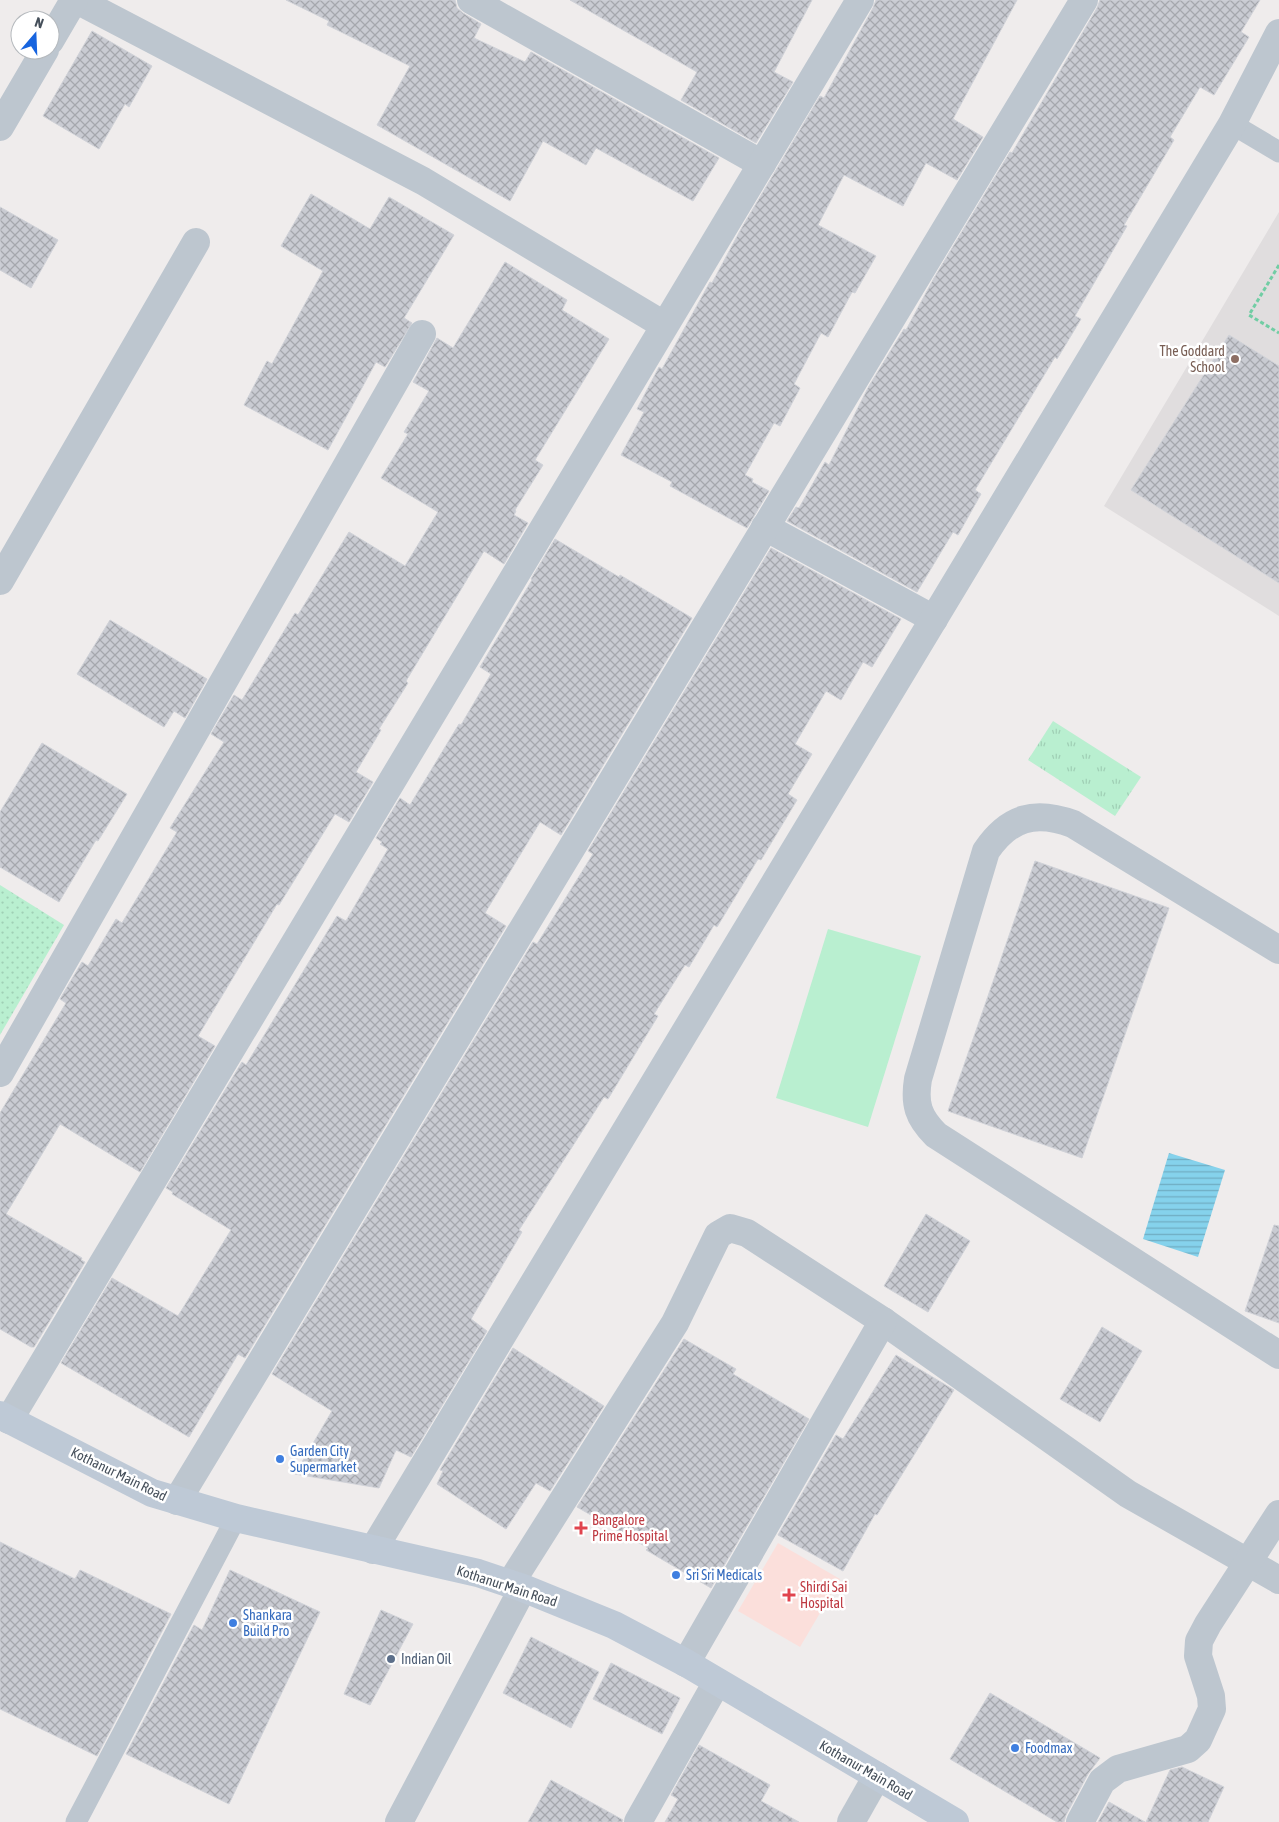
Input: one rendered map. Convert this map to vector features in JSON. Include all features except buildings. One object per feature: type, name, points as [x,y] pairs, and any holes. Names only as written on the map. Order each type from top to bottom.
[{"type":"main road","name":"Kothanur Main Road","points":[[5,1417],[152,1493],[177,1502],[236,1518],[478,1573],[614,1625],[686,1663],[955,1822]]},
{"type":"street","points":[[60,26],[76,0],[423,181],[664,325]]},
{"type":"street","points":[[471,0],[762,164]]},
{"type":"street","points":[[5,1417],[860,0]]},
{"type":"street","points":[[177,1502],[1084,0]]},
{"type":"street","points":[[373,1550],[1232,124],[1279,33]]},
{"type":"street","points":[[0,127],[39,60]]},
{"type":"street","points":[[0,581],[196,242]]},
{"type":"street","points":[[0,1073],[422,334]]},
{"type":"street","points":[[765,527],[934,619]]},
{"type":"street","points":[[1279,950],[1073,824],[1056,818],[1040,816],[1023,819],[1008,826],[986,850],[916,1090],[919,1112],[925,1124],[936,1135],[1279,1355]]},
{"type":"street","points":[[399,1822],[516,1586],[675,1323],[718,1235],[730,1228],[746,1233],[883,1321],[1128,1494],[1279,1580]]},
{"type":"street","points":[[686,1663],[883,1321]]},
{"type":"street","points":[[1080,1822],[1102,1782],[1118,1770],[1188,1748],[1198,1740],[1212,1709],[1211,1696],[1198,1656],[1199,1641],[1279,1514]]},
{"type":"street","points":[[638,1822],[717,1682]]},
{"type":"street","points":[[851,1822],[877,1776]]},
{"type":"lane","points":[[1232,124],[1279,152]]},
{"type":"lane","points":[[76,1822],[236,1518]]},
{"type":"path","points":[[1279,265],[1249,315],[1279,333]]},
{"type":"shaded area","name":"The Goddard School","points":[[1279,212],[1279,616],[1104,506]]},
{"type":"shaded area","name":"Shirdi Sai Hospital","points":[[778,1543],[840,1579],[800,1647],[738,1611]]},
{"type":"green space","points":[[1053,721],[1141,777],[1115,816],[1028,760]]},
{"type":"green space","points":[[0,885],[64,925],[0,1035]]},
{"type":"green space","points":[[828,929],[921,956],[868,1127],[776,1098]]},
{"type":"water","points":[[1169,1153],[1225,1170],[1198,1257],[1143,1239]]},
{"type":"place","name":"The Goddard School","points":[[1235,359]]},
{"type":"place","name":"Garden City Supermarket","points":[[280,1459]]},
{"type":"place","name":"Bangalore Prime Hospital","points":[[581,1528]]},
{"type":"place","name":"Sri Sri Medicals","points":[[676,1575]]},
{"type":"place","name":"Shirdi Sai Hospital","points":[[789,1595]]},
{"type":"place","name":"Shankara Build Pro","points":[[233,1623]]},
{"type":"place","name":"Indian Oil","points":[[391,1659]]},
{"type":"place","name":"Foodmax","points":[[1015,1748]]}]
